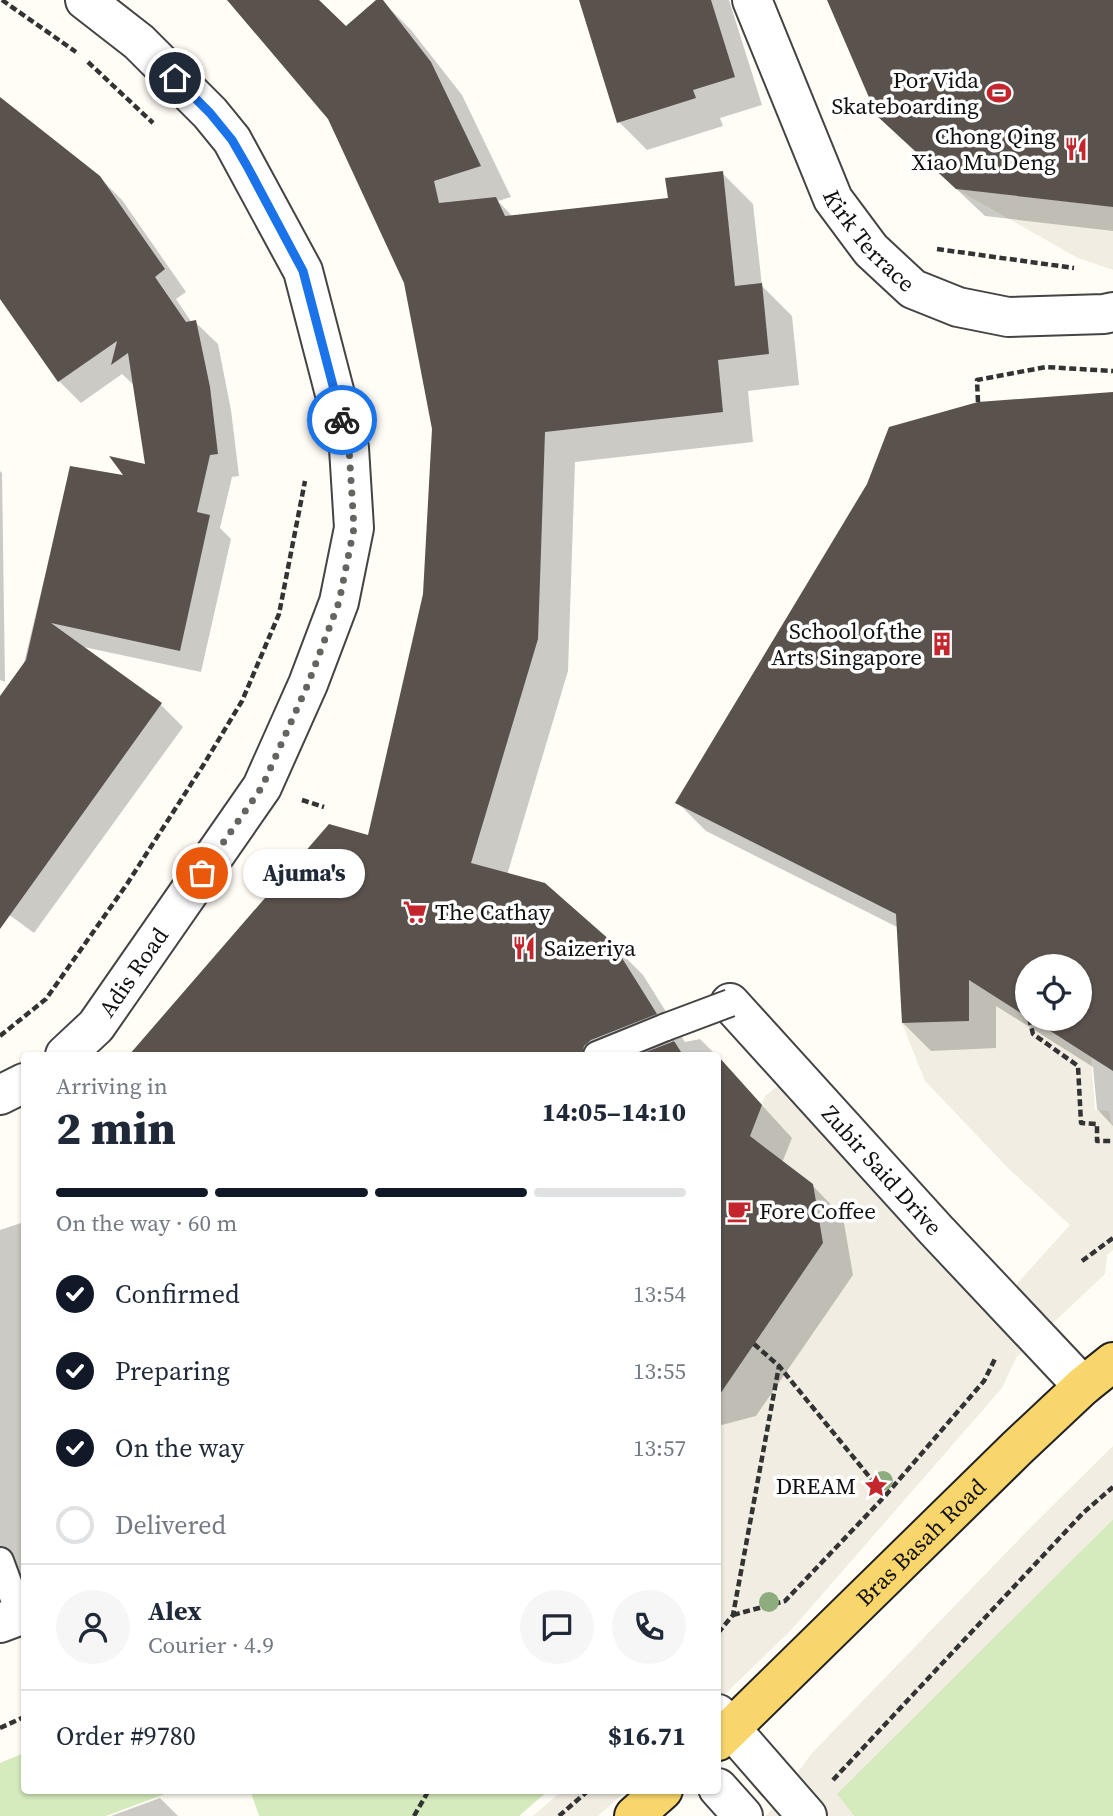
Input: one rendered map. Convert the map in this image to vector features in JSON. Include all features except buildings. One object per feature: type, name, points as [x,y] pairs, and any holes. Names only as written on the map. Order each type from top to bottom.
[{"type":"main road","name":"Bras Basah Road","points":[[722,1728],[1083,1386],[1113,1362]]},
{"type":"main road","points":[[634,1816],[659,1794]]},
{"type":"street","name":"Adis Road","points":[[68,1052],[96,1026],[262,787],[308,684],[339,602],[354,528],[349,448],[303,271],[232,140],[210,113],[139,42],[85,0]]},
{"type":"street","name":"Kirk Terrace","points":[[752,0],[833,199],[871,250],[913,289],[958,307],[1008,317],[1113,312]]},
{"type":"street","name":"Zubir Said Drive","points":[[730,1003],[936,1230],[1083,1386]]},
{"type":"street","points":[[722,1728],[816,1802]]},
{"type":"street","points":[[721,1791],[743,1816]]},
{"type":"lane","name":"Zubir Said Drive","points":[[604,1052],[730,1003]]},
{"type":"lane","points":[[0,1561],[15,1617]]},
{"type":"path","points":[[2,0],[76,52]]},
{"type":"path","points":[[87,60],[154,124]]},
{"type":"path","points":[[931,248],[1081,268]]},
{"type":"path","points":[[978,402],[977,380],[1046,367],[1113,371]]},
{"type":"path","points":[[0,1037],[46,999],[127,884],[242,701],[279,614],[307,471]]},
{"type":"path","points":[[1032,1031],[1078,1066],[1081,1123],[1097,1124],[1097,1141],[1113,1141]]},
{"type":"path","points":[[1082,1261],[1113,1238]]},
{"type":"path","points":[[754,1344],[779,1366],[885,1496]]},
{"type":"path","points":[[733,1615],[785,1601],[885,1496],[984,1381],[1000,1349]]},
{"type":"path","points":[[721,1629],[733,1615],[779,1366]]},
{"type":"path","points":[[816,1802],[1083,1513],[1113,1487]]},
{"type":"path","points":[[0,1727],[21,1718]]},
{"type":"path","points":[[414,1816],[427,1794]]},
{"type":"path","points":[[559,1816],[584,1794]]},
{"type":"green space","points":[[1113,1519],[1113,1816],[854,1816],[836,1794]]},
{"type":"green space","points":[[21,1754],[21,1794],[165,1794],[106,1816],[0,1816],[0,1763]]},
{"type":"green space","points":[[251,1794],[544,1794],[519,1816],[259,1816]]},
{"type":"shaded area","points":[[956,189],[1113,207],[1113,270],[1078,258]]},
{"type":"shaded area","points":[[969,980],[1015,1009],[1015,1031],[1050,1031],[1091,1057],[1095,1110],[1109,1111],[1113,1124],[1113,1250],[1107,1255],[1105,1274],[1016,1358],[1002,1388],[792,1629],[721,1698],[721,1387],[725,1385],[823,1243],[813,1184],[750,1136],[765,1096],[782,1083],[994,1309],[1070,1225],[1009,1169],[925,1081],[902,1023],[969,1021]]},
{"type":"shaded area","points":[[1113,1446],[1113,1519],[837,1794],[854,1816],[766,1816],[812,1753]]},
{"type":"shaded area","points":[[558,1794],[623,1794],[598,1816],[533,1816]]},
{"type":"way so far","points":[[202,873],[262,787],[308,684],[339,602],[354,528],[349,448],[342,420]]},
{"type":"place","name":"Por Vida Skateboarding","points":[[999,93]]},
{"type":"place","name":"Chong Qing Xiao Mu Deng","points":[[1076,149]]},
{"type":"place","name":"School of the Arts Singapore","points":[[942,644]]},
{"type":"place","name":"Ajuma's","points":[[202,873]]},
{"type":"place","name":"The Cathay","points":[[415,912]]},
{"type":"place","name":"Saizeriya","points":[[524,948]]},
{"type":"place","name":"Fore Coffee","points":[[739,1211]]},
{"type":"place","name":"DREAM","points":[[876,1486]]},
{"type":"route","points":[[175,78],[232,140],[303,271],[342,420]]}]
